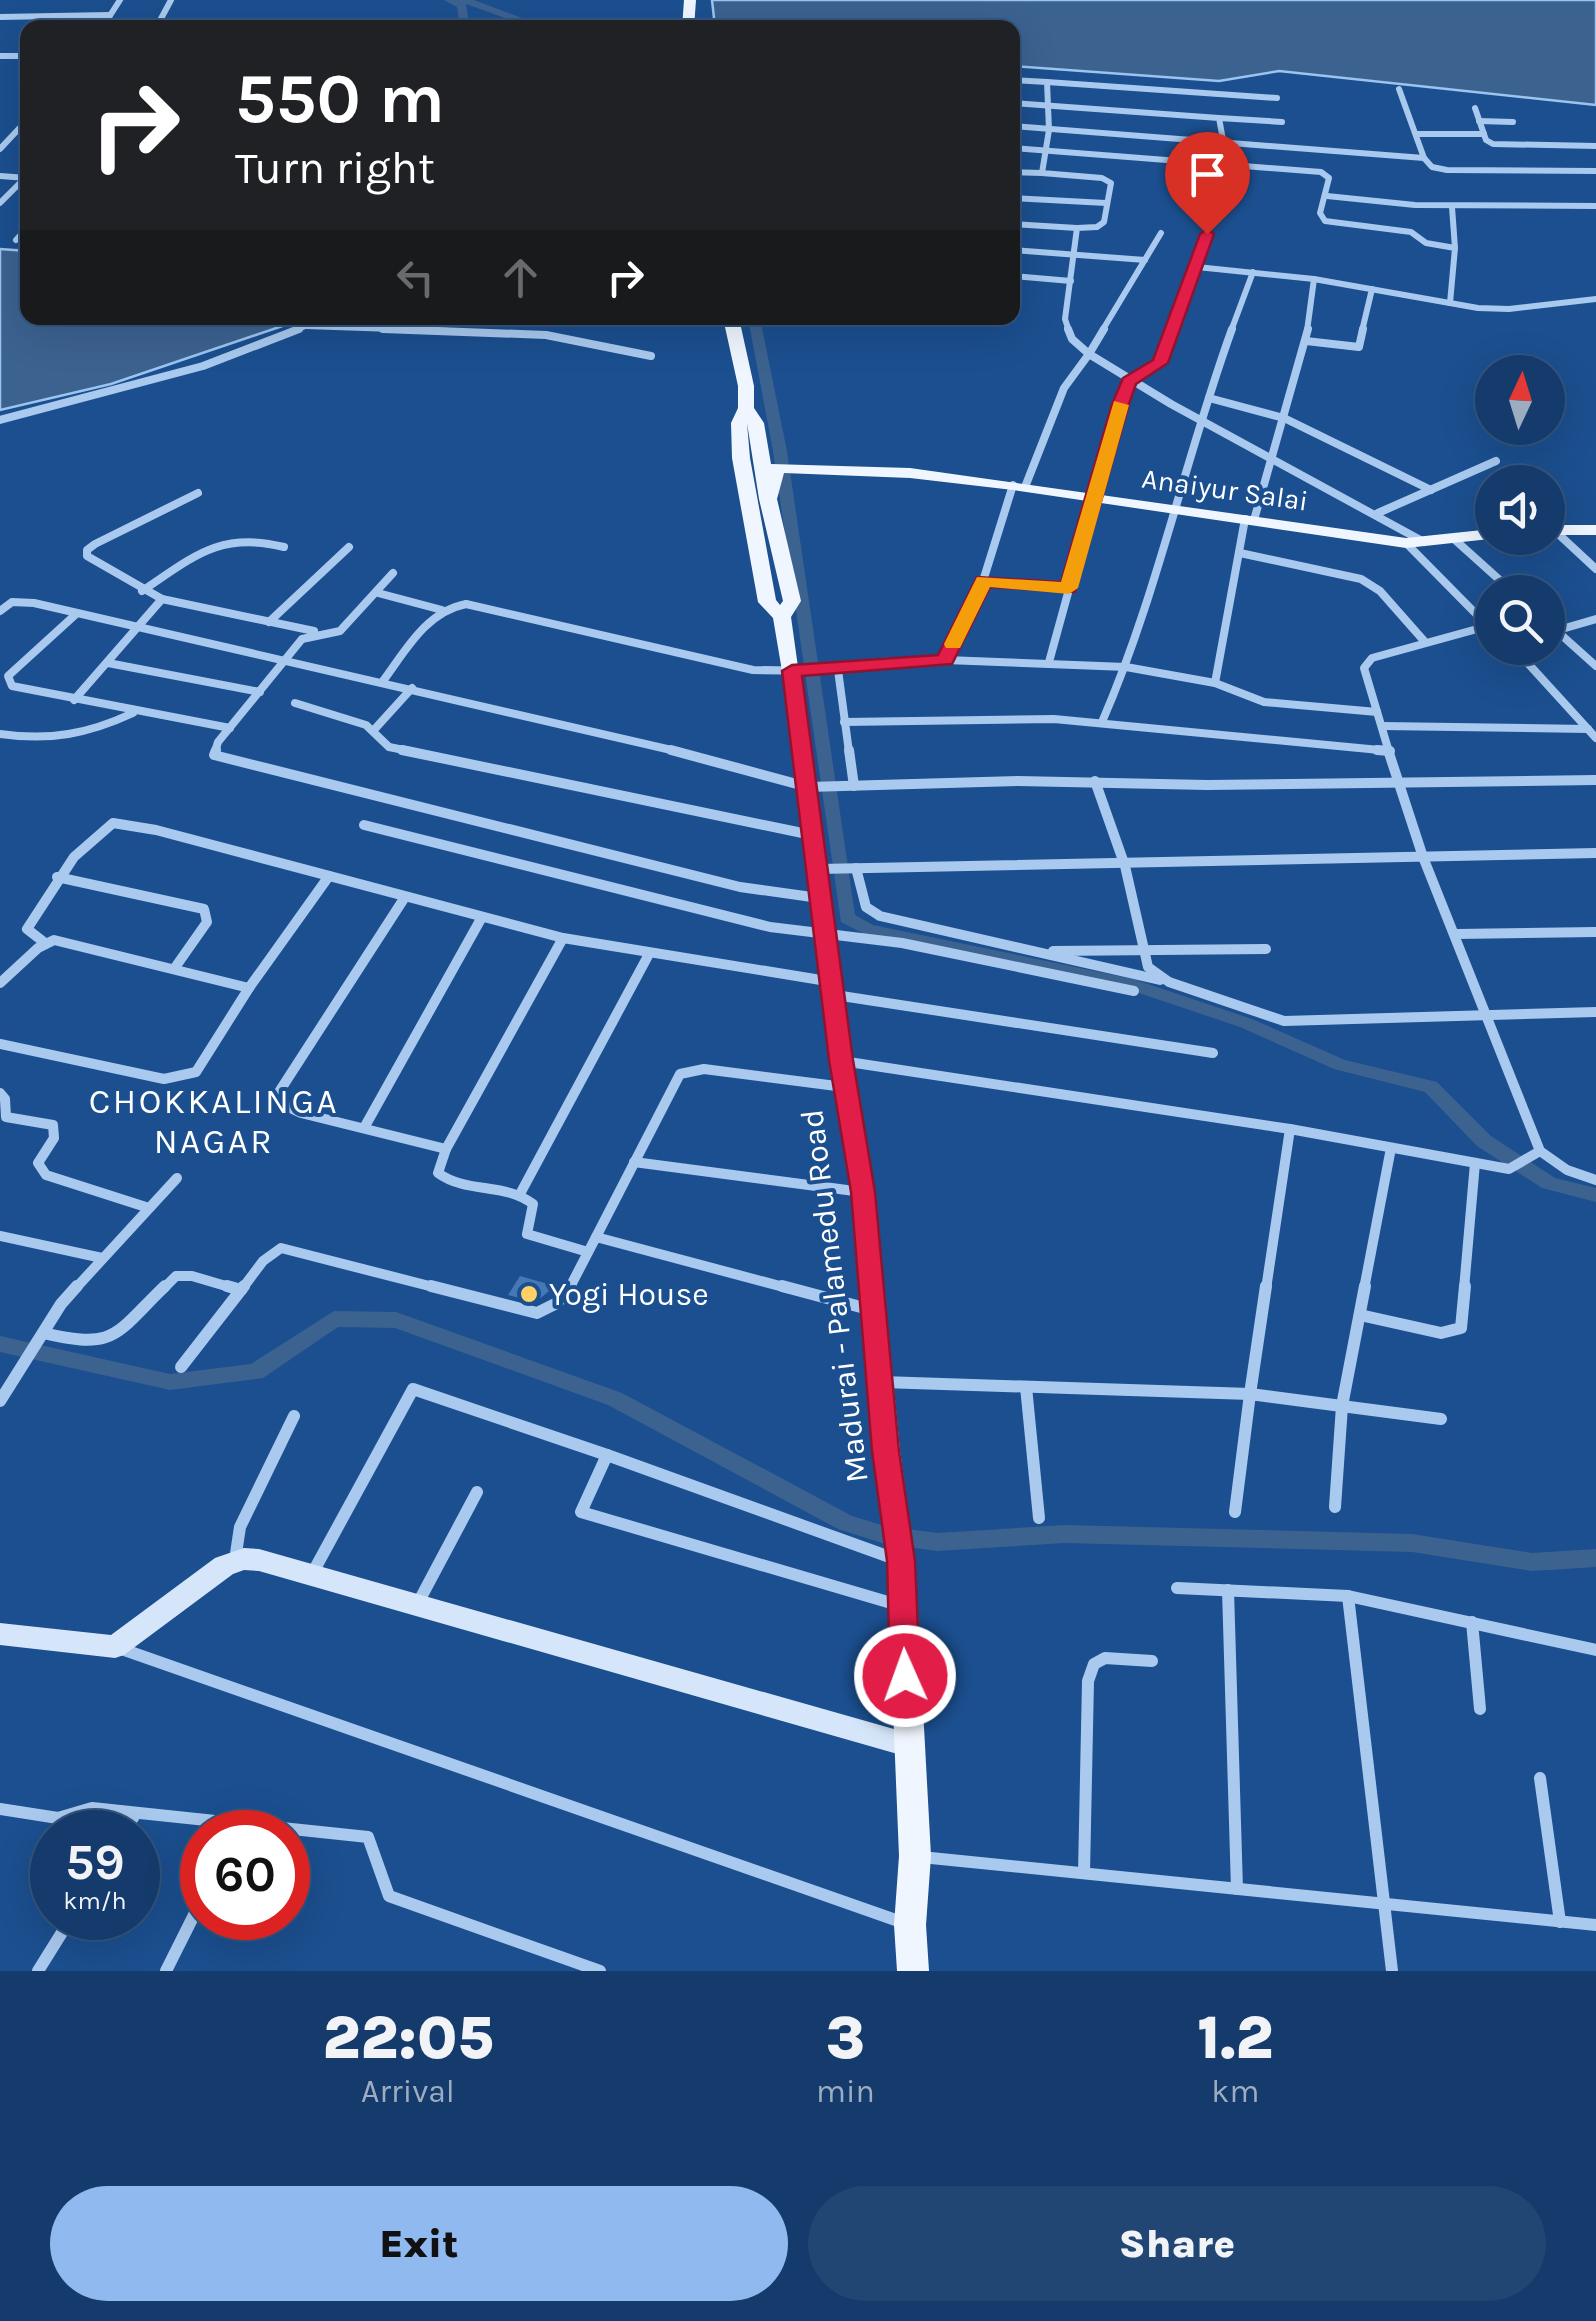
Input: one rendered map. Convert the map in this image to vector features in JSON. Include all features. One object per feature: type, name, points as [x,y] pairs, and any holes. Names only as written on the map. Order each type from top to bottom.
[{"type":"main road","name":"Madurai - Palamedu Road","points":[[733,325],[746,386],[746,408],[738,423],[753,528],[767,602],[782,617],[798,672],[813,835],[841,1060],[863,1192],[901,1560],[915,1856],[910,1925],[913,1971]]},
{"type":"main road","name":"Madurai - Palamedu Road","points":[[746,408],[756,423],[758,438],[778,464],[768,499],[792,601],[782,617]]},
{"type":"main road","name":"Anaiyur Salai","points":[[742,465],[778,464],[1019,486],[1415,543],[1475,536]]},
{"type":"main road","points":[[753,528],[774,527]]},
{"type":"main road","points":[[1565,530],[1596,530]]},
{"type":"main road","points":[[0,1634],[115,1647],[234,1561],[258,1560],[908,1744]]},
{"type":"street","points":[[107,20],[120,0]]},
{"type":"street","points":[[0,17],[110,15]]},
{"type":"street","points":[[1020,80],[1277,98]]},
{"type":"street","points":[[1042,173],[1049,130],[1047,82]]},
{"type":"street","points":[[1399,89],[1424,158],[1432,168],[1596,171]]},
{"type":"street","points":[[1020,104],[1282,122]]},
{"type":"street","points":[[1475,108],[1484,134],[1493,144],[1596,146]]},
{"type":"street","points":[[1219,118],[1223,140]]},
{"type":"street","points":[[1479,121],[1513,122]]},
{"type":"street","points":[[1020,127],[1424,158]]},
{"type":"street","points":[[0,149],[20,128]]},
{"type":"street","points":[[1416,134],[1484,134]]},
{"type":"street","points":[[1311,170],[1310,160],[1319,148]]},
{"type":"street","points":[[1020,149],[1311,170],[1329,178],[1320,212],[1325,220],[1411,232],[1426,243],[1455,248]]},
{"type":"street","points":[[1087,176],[1093,155]]},
{"type":"street","points":[[1049,662],[1129,382],[1160,363],[1197,267],[1216,200],[1220,163]]},
{"type":"street","points":[[1020,172],[1110,181],[1102,225],[1078,228],[1020,224]]},
{"type":"street","points":[[0,203],[20,184]]},
{"type":"street","points":[[1326,196],[1452,207],[1596,206]]},
{"type":"street","points":[[1020,198],[1106,203]]},
{"type":"street","points":[[1450,303],[1455,248],[1452,207]]},
{"type":"street","points":[[1078,228],[1066,319],[1068,331],[1089,354],[1129,382],[1378,513],[1415,543],[1475,611]]},
{"type":"street","points":[[946,660],[1064,388],[1089,354],[1161,232]]},
{"type":"street","points":[[16,240],[20,236]]},
{"type":"street","points":[[1020,251],[1145,260]]},
{"type":"street","points":[[1197,267],[1314,279],[1508,309],[1596,299]]},
{"type":"street","points":[[1102,722],[1126,667],[1199,419],[1210,398],[1253,272]]},
{"type":"street","points":[[1020,277],[1071,281]]},
{"type":"street","points":[[1215,682],[1249,519],[1306,341],[1314,279]]},
{"type":"street","points":[[1306,341],[1360,346],[1372,289]]},
{"type":"street","points":[[0,420],[204,366],[306,326],[546,335],[651,356]]},
{"type":"street","points":[[1210,398],[1284,418],[1431,490]]},
{"type":"street","points":[[1378,513],[1496,462]]},
{"type":"street","points":[[198,493],[87,550],[91,562],[162,600],[328,634]]},
{"type":"street","points":[[142,591],[229,538],[258,538],[284,546]]},
{"type":"street","points":[[1454,538],[1495,575]]},
{"type":"street","points":[[1565,542],[1596,569]]},
{"type":"street","points":[[270,622],[349,546]]},
{"type":"street","points":[[1240,553],[1360,579],[1380,590],[1425,642]]},
{"type":"street","points":[[394,573],[340,631],[307,636],[212,750],[219,758],[740,887],[822,898]]},
{"type":"street","points":[[983,581],[1069,588]]},
{"type":"street","points":[[378,593],[442,610]]},
{"type":"street","points":[[74,700],[162,600]]},
{"type":"street","points":[[0,612],[12,602],[24,601],[75,616],[383,681],[654,745],[809,787],[1094,781],[1207,786],[1596,780]]},
{"type":"street","points":[[383,681],[442,610],[453,604],[481,605],[733,667],[798,672],[880,662],[946,660],[1126,667],[1215,682],[1240,696],[1264,702],[1378,712]]},
{"type":"street","points":[[75,616],[4,675],[12,686],[230,728]]},
{"type":"street","points":[[1565,626],[1596,619]]},
{"type":"street","points":[[1475,631],[1425,642],[1366,663],[1365,677],[1423,857],[1488,1014],[1538,1153],[1567,1170],[1596,1180]]},
{"type":"street","points":[[1565,641],[1596,666]]},
{"type":"street","points":[[108,663],[260,692]]},
{"type":"street","points":[[1530,665],[1596,738]]},
{"type":"street","points":[[838,670],[853,786]]},
{"type":"street","points":[[374,731],[412,688]]},
{"type":"street","points":[[295,703],[356,720],[389,747],[813,835]]},
{"type":"street","points":[[0,734],[43,740],[84,736],[136,711]]},
{"type":"street","points":[[844,722],[1017,718],[1102,722],[1390,751]]},
{"type":"street","points":[[1382,726],[1588,729]]},
{"type":"street","points":[[1094,781],[1125,866],[1148,967],[1168,982]]},
{"type":"street","points":[[249,988],[69,942],[45,942],[27,928],[57,876],[90,838],[113,823],[156,830],[563,938],[1212,1054]]},
{"type":"street","points":[[364,825],[728,917],[902,943],[1134,991]]},
{"type":"street","points":[[820,869],[1596,854]]},
{"type":"street","points":[[855,868],[870,912],[1168,982],[1284,1021],[1596,1012]]},
{"type":"street","points":[[57,876],[204,909],[207,922],[174,969]]},
{"type":"street","points":[[0,1044],[178,1080],[196,1072],[328,876]]},
{"type":"street","points":[[405,897],[279,1092],[284,1104],[301,1113],[446,1149]]},
{"type":"street","points":[[364,1128],[482,918]]},
{"type":"street","points":[[1456,934],[1596,932]]},
{"type":"street","points":[[563,938],[438,1166],[440,1177],[520,1194],[533,1204],[527,1234],[588,1252]]},
{"type":"street","points":[[0,983],[11,978],[45,942]]},
{"type":"street","points":[[1032,952],[1266,950]]},
{"type":"street","points":[[520,1194],[649,954]]},
{"type":"street","points":[[841,1060],[1290,1130],[1509,1169],[1538,1153]]},
{"type":"street","points":[[180,1367],[263,1260],[281,1248],[523,1310],[547,1312],[563,1298],[673,1083],[690,1069],[845,1087]]},
{"type":"street","points":[[0,1094],[5,1099],[6,1117],[53,1126],[54,1138],[38,1163],[46,1176],[148,1208]]},
{"type":"street","points":[[1235,1512],[1290,1130]]},
{"type":"street","points":[[1336,1507],[1342,1406],[1391,1148]]},
{"type":"street","points":[[634,1162],[863,1192]]},
{"type":"street","points":[[1360,1315],[1442,1333],[1461,1328],[1475,1163]]},
{"type":"street","points":[[0,1401],[61,1304],[177,1178]]},
{"type":"street","points":[[0,1236],[102,1258]]},
{"type":"street","points":[[596,1237],[873,1310]]},
{"type":"street","points":[[39,1339],[99,1342],[110,1338],[176,1276],[192,1276],[241,1290]]},
{"type":"street","points":[[880,1382],[1250,1394],[1440,1420]]},
{"type":"street","points":[[1026,1387],[1039,1518]]},
{"type":"street","points":[[312,1574],[413,1389],[901,1560]]},
{"type":"street","points":[[234,1561],[240,1528],[294,1416]]},
{"type":"street","points":[[607,1455],[581,1512],[903,1606]]},
{"type":"street","points":[[418,1603],[477,1492]]},
{"type":"street","points":[[1177,1588],[1348,1596],[1596,1650]]},
{"type":"street","points":[[1228,1590],[1237,1889]]},
{"type":"street","points":[[1348,1596],[1392,1971]]},
{"type":"street","points":[[1472,1622],[1480,1710]]},
{"type":"street","points":[[115,1647],[910,1925]]},
{"type":"street","points":[[1084,1874],[1088,1681],[1094,1664],[1105,1658],[1152,1661]]},
{"type":"street","points":[[1540,1778],[1560,1922]]},
{"type":"street","points":[[0,1809],[30,1814]]},
{"type":"street","points":[[310,1833],[368,1837],[389,1896],[600,1971]]},
{"type":"street","points":[[915,1856],[1596,1926]]},
{"type":"street","points":[[38,1971],[57,1940]]},
{"type":"street","points":[[166,1971],[182,1940]]},
{"type":"water","points":[[712,0],[1596,0],[1596,105],[1279,71],[1219,81],[1020,67],[1020,20],[714,20]]},
{"type":"water","points":[[0,249],[20,250],[20,325],[285,325],[111,384],[0,410]]},
{"type":"building","name":"Yogi House","points":[[520,1276],[555,1286],[536,1302],[508,1295]]},
{"type":"waterway","points":[[449,0],[462,5],[464,20]]},
{"type":"waterway","points":[[465,0],[521,20]]},
{"type":"waterway","points":[[755,325],[780,451],[847,918],[868,930],[1127,983],[1246,1023],[1340,1065],[1431,1087],[1484,1141],[1549,1183],[1596,1195]]},
{"type":"waterway","points":[[0,1344],[170,1382],[256,1372],[334,1319],[396,1320],[615,1399],[846,1523],[885,1535],[937,1542],[1065,1534],[1412,1543],[1532,1562],[1596,1558]]},
{"type":"slow traffic","points":[[953,644],[983,581],[1069,588],[1120,405]]},
{"type":"place","name":"Yogi House","points":[[529,1294]]},
{"type":"district","name":"CHOKKALINGA NAGAR","points":[[214,1121]]},
{"type":"route","points":[[905,1676],[901,1561],[886,1451],[863,1192],[841,1060],[792,671],[946,660],[983,581],[1069,588],[1120,404],[1129,382],[1160,363],[1207,234]]}]
